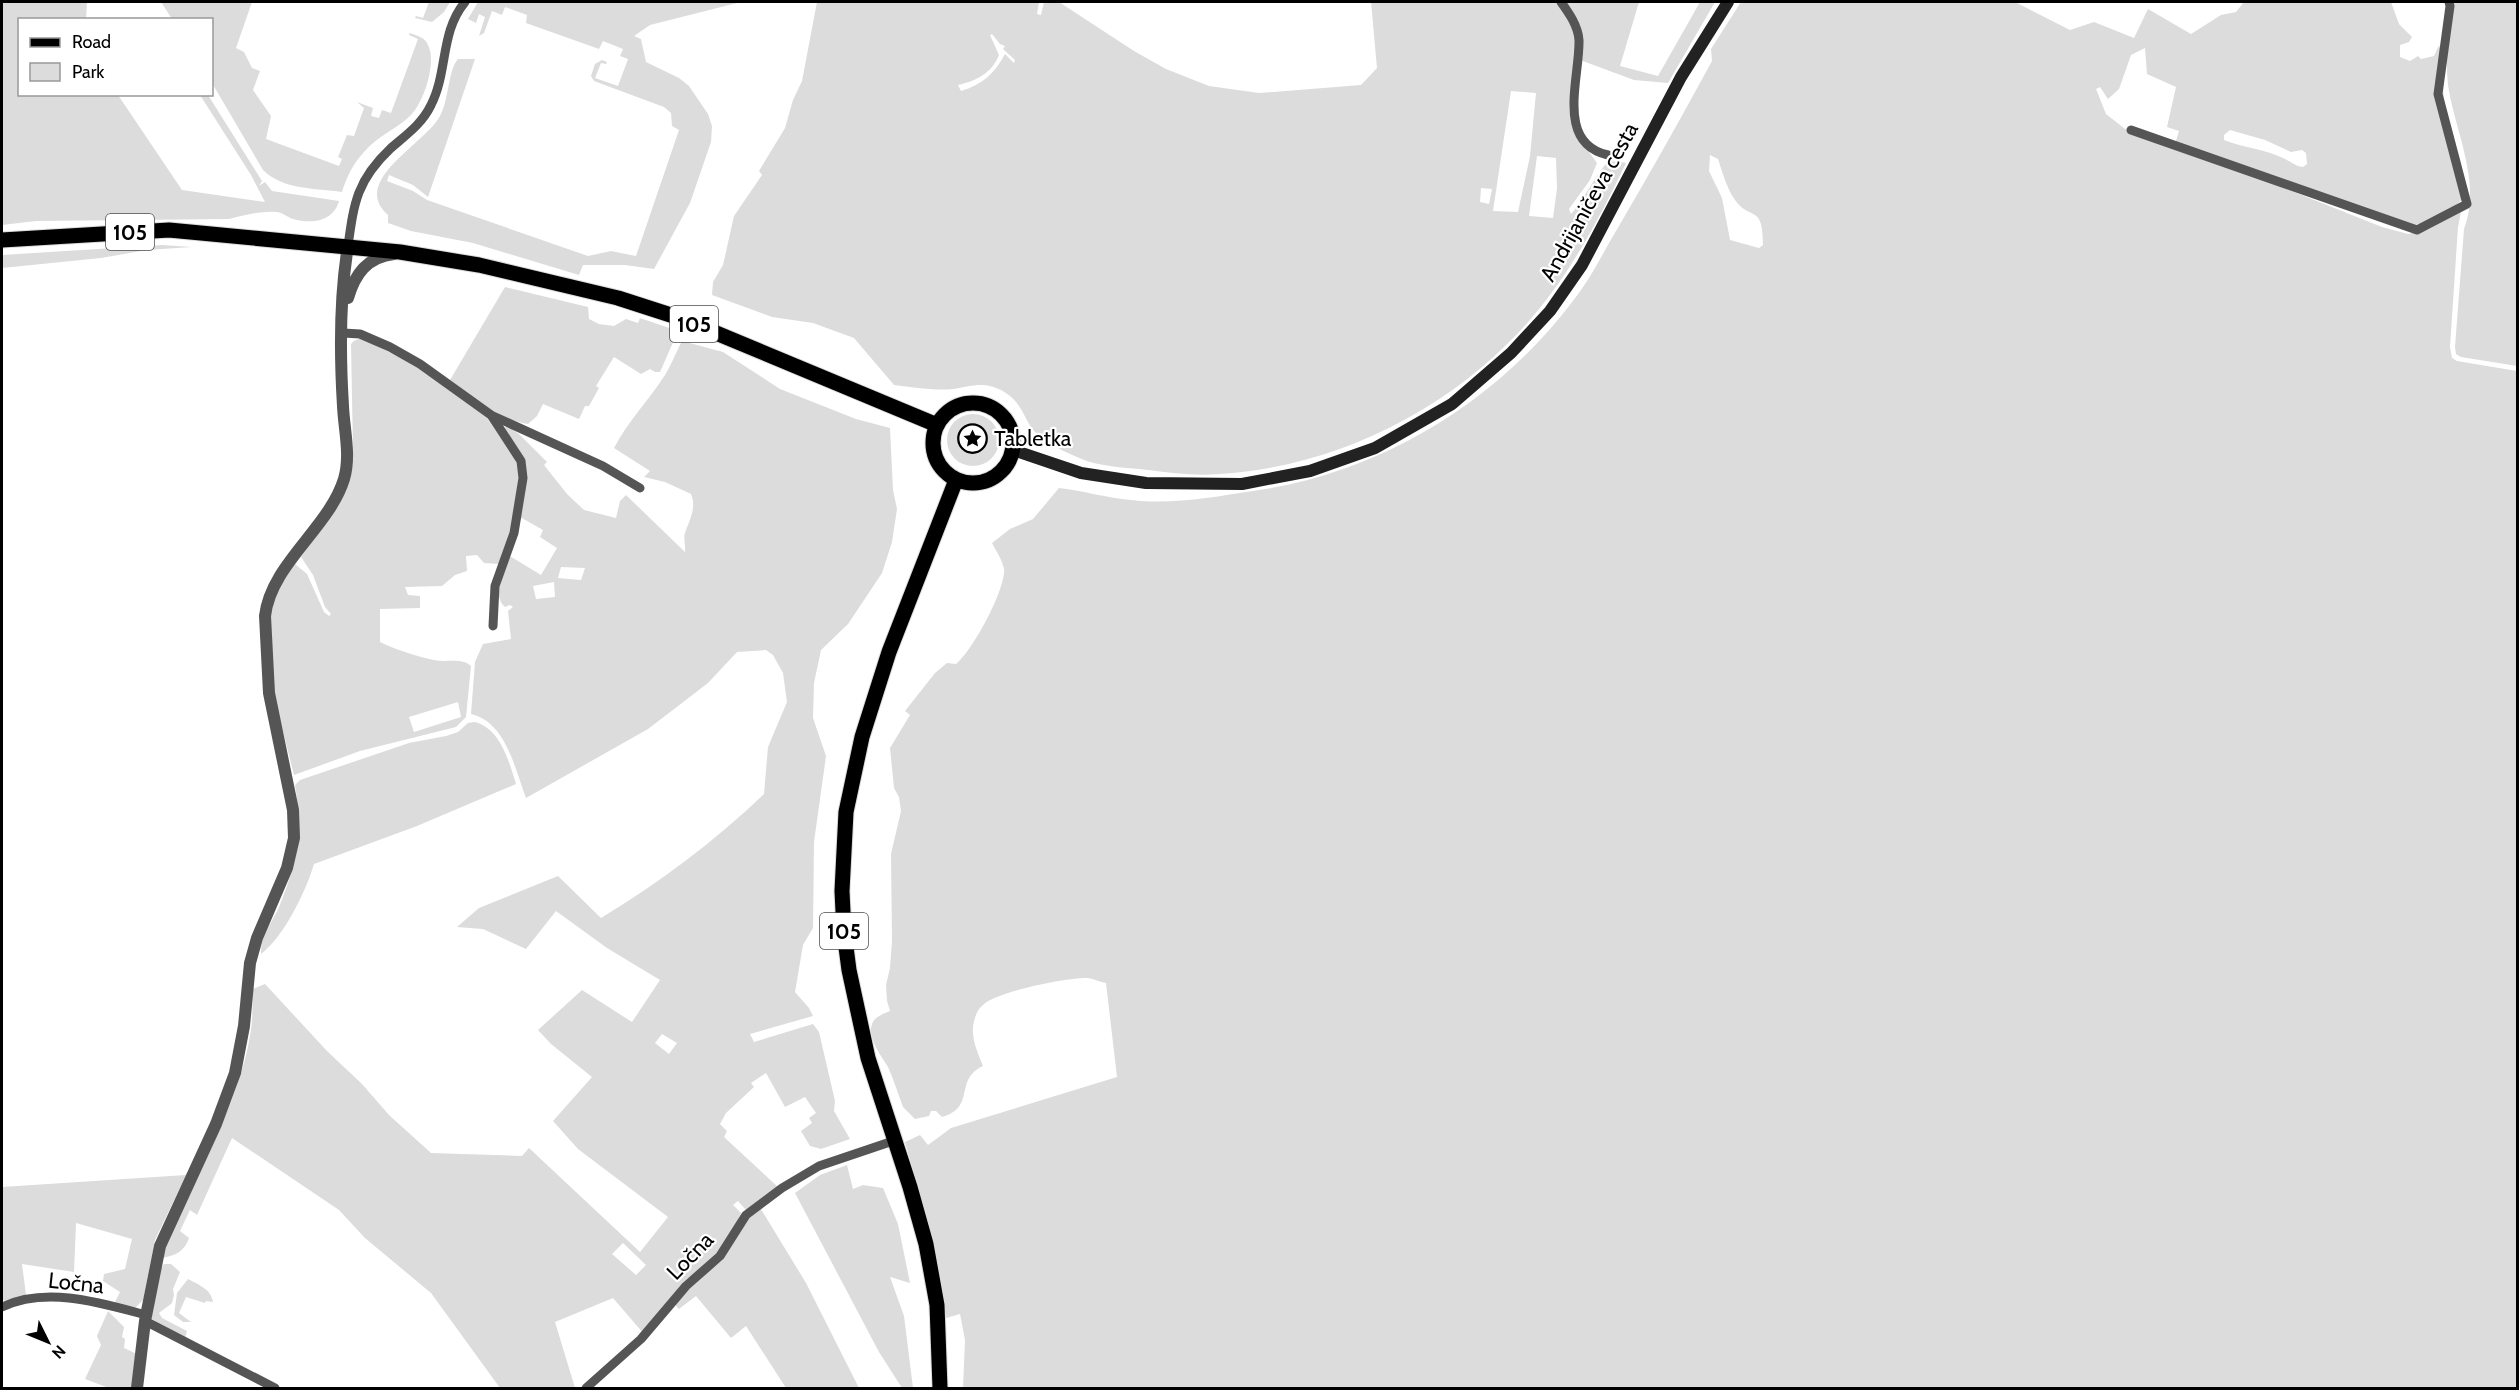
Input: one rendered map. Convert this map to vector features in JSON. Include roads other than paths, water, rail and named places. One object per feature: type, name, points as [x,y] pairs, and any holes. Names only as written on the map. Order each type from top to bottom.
[{"type":"main road","name":"Andrijaničeva cesta","points":[[1013,450],[1081,473],[1146,483],[1242,484],[1310,471],[1375,448],[1452,404],[1511,353],[1550,311],[1575,274],[1681,77],[1728,2]]},
{"type":"main road","name":"105","points":[[2,240],[169,230],[348,246],[479,265],[639,305],[680,318],[937,425]]},
{"type":"main road","points":[[967,403],[980,403],[992,407],[1006,420],[1013,438],[1013,450],[1002,472],[992,479],[980,483],[956,480],[945,473],[937,462],[933,450],[933,437],[944,414],[967,403]]},
{"type":"main road","name":"105","points":[[940,1389],[937,1305],[926,1244],[896,1140],[868,1058],[849,970],[842,891],[846,812],[862,737],[889,652],[956,480]]},
{"type":"street","points":[[137,1389],[146,1318],[160,1246],[216,1124],[236,1073],[253,953],[281,886],[294,838],[290,793],[272,717],[265,616],[274,586],[334,500],[344,479],[347,459],[343,407],[343,314],[348,246],[355,199],[373,166],[424,118],[433,103],[452,22],[465,2]]},
{"type":"street","points":[[1562,2],[1576,26],[1579,40],[1574,93],[1576,126],[1587,145],[1595,152],[1608,155]]},
{"type":"street","points":[[2131,130],[2417,230],[2467,204],[2438,94],[2449,2]]},
{"type":"street","points":[[343,314],[353,282],[359,272],[370,262],[395,254],[440,258]]},
{"type":"street","points":[[343,333],[360,334],[390,347],[420,364],[490,415],[603,466],[640,488]]},
{"type":"street","points":[[490,415],[521,461],[523,478],[514,533],[495,586],[493,626]]},
{"type":"street","name":"Ločna","points":[[586,1389],[642,1339],[686,1286],[720,1256],[746,1215],[782,1188],[819,1166],[896,1140]]},
{"type":"street","name":"Ločna","points":[[2,1307],[25,1300],[57,1298],[92,1301],[146,1318],[275,1389]]},
{"type":"place","name":"Tabletka","points":[[973,438]]}]
